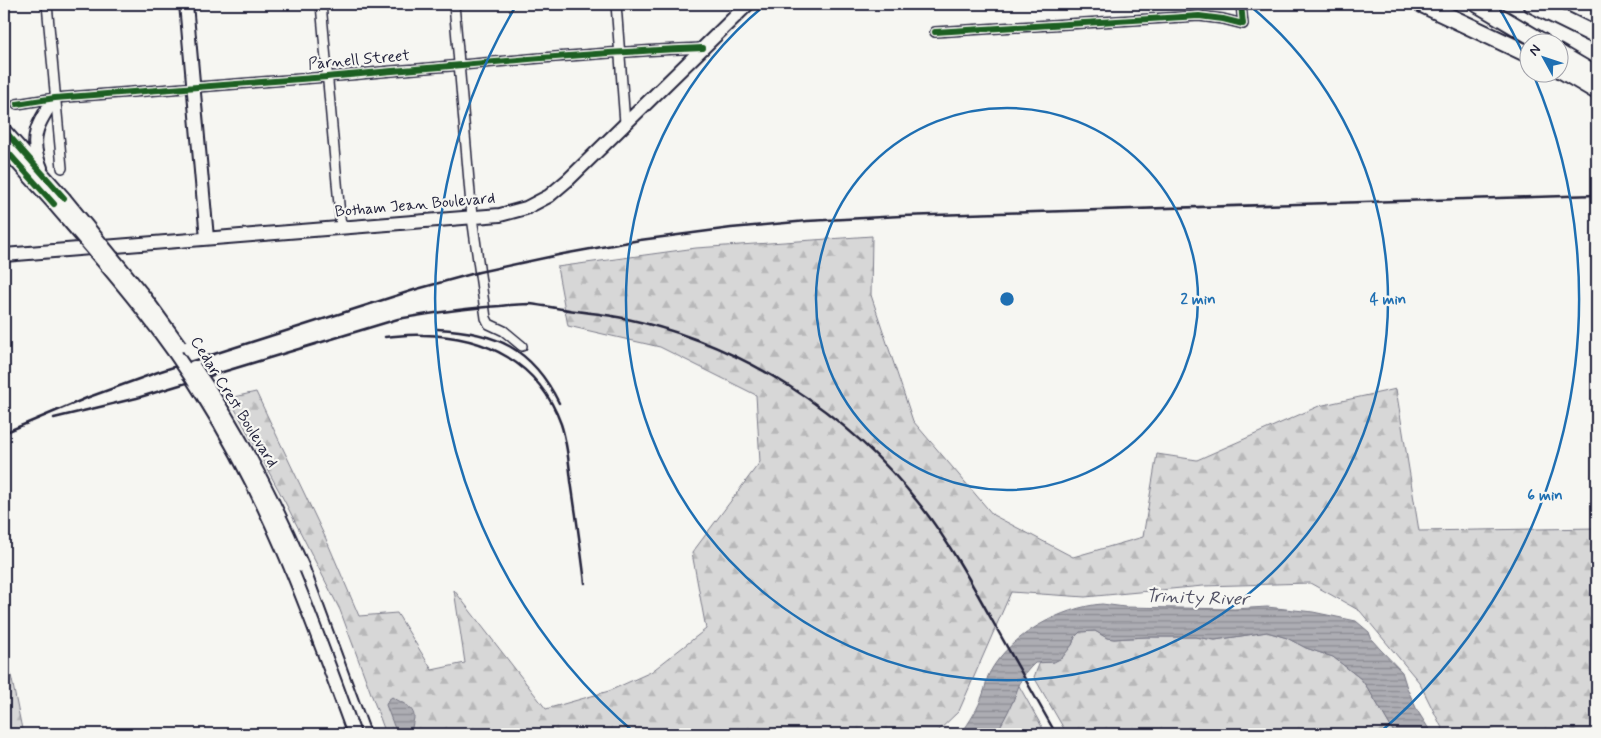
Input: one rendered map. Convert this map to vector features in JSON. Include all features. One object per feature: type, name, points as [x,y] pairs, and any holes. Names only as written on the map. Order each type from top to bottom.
[{"type":"highway","points":[[1422,4],[1518,49]]},
{"type":"highway","points":[[1450,4],[1518,44]]},
{"type":"highway","points":[[1478,4],[1525,32]]},
{"type":"highway","points":[[1532,4],[1597,36]]},
{"type":"highway","points":[[1568,58],[1597,76]]},
{"type":"highway","points":[[1568,74],[1597,91]]},
{"type":"main road","points":[[186,4],[207,238]]},
{"type":"main road","name":"Botham Jean Boulevard","points":[[4,255],[500,215],[526,208],[549,196],[748,4]]},
{"type":"main road","points":[[46,177],[37,159],[34,141],[41,119],[55,98]]},
{"type":"main road","name":"Cedar Crest Boulevard","points":[[4,130],[46,177],[59,201],[186,368],[225,431],[268,512],[303,595],[354,734]]},
{"type":"main road","name":"Cedar Crest Boulevard","points":[[4,148],[59,201],[143,295],[169,329],[231,422],[259,474],[302,566],[364,734]]},
{"type":"street","points":[[47,4],[62,168]]},
{"type":"street","points":[[320,4],[341,227]]},
{"type":"street","points":[[454,4],[472,217],[486,318],[489,324],[504,332],[522,346]]},
{"type":"street","points":[[616,4],[626,123]]},
{"type":"street","points":[[935,32],[1199,16],[1243,24],[1241,4]]},
{"type":"street","name":"Parnell Street","points":[[17,104],[55,98],[327,77],[460,64],[620,51],[703,48]]},
{"type":"green space","points":[[872,236],[871,295],[913,421],[993,515],[1073,557],[1143,537],[1157,454],[1197,460],[1319,406],[1396,389],[1419,531],[1597,528],[1597,734],[1445,734],[1419,682],[1360,611],[1310,583],[1203,586],[1085,597],[1011,592],[959,711],[935,734],[386,734],[340,610],[229,398],[256,392],[326,539],[359,616],[397,613],[432,670],[465,663],[454,590],[546,709],[609,691],[651,672],[706,629],[692,553],[760,462],[756,395],[660,347],[568,326],[557,267],[696,248]]},
{"type":"green space","points":[[1095,631],[1107,638],[1114,639],[1195,637],[1215,640],[1267,632],[1287,638],[1306,648],[1333,657],[1361,679],[1395,734],[1067,734],[1034,677],[1040,662],[1054,662],[1072,645],[1075,637],[1080,632]]},
{"type":"green space","points":[[4,641],[23,734],[4,734]]},
{"type":"green space","points":[[1018,684],[1046,734],[996,734],[1013,700]]},
{"type":"shaded area","points":[[1102,604],[1125,607],[1234,609],[1267,607],[1313,612],[1356,621],[1369,632],[1372,640],[1402,672],[1417,710],[1432,734],[1395,734],[1361,679],[1333,657],[1306,648],[1287,638],[1267,632],[1215,640],[1195,637],[1114,639],[1107,638],[1095,631],[1080,632],[1062,658],[1054,662],[1035,663],[1026,672],[996,734],[961,734],[979,705],[990,672],[1010,646],[1038,625],[1054,617],[1087,606]]},
{"type":"shaded area","points":[[392,697],[406,705],[414,714],[412,734],[397,734],[386,705]]},
{"type":"railway","points":[[4,433],[89,397],[158,372],[417,289],[479,272],[640,240],[731,228],[807,221],[901,216],[1597,195]]},
{"type":"railway","points":[[54,418],[137,398],[398,319],[436,313],[530,304],[617,317],[667,329],[750,363],[789,386],[825,411],[860,440],[892,472],[921,506],[950,548],[1056,734]]},
{"type":"railway","points":[[437,329],[477,334],[510,346],[537,369],[559,403]]},
{"type":"railway","points":[[385,337],[418,335],[468,341],[507,357],[524,369],[539,384],[551,403],[565,438],[585,583]]},
{"type":"cycle path","points":[[935,32],[1199,16],[1243,24],[1241,4]]},
{"type":"cycle path","points":[[17,104],[55,98],[515,60],[703,48]]},
{"type":"cycle path","points":[[4,130],[64,198]]},
{"type":"cycle path","points":[[4,148],[54,204]]},
{"type":"water label","name":"Trinity River","points":[[1197,598]]}]
